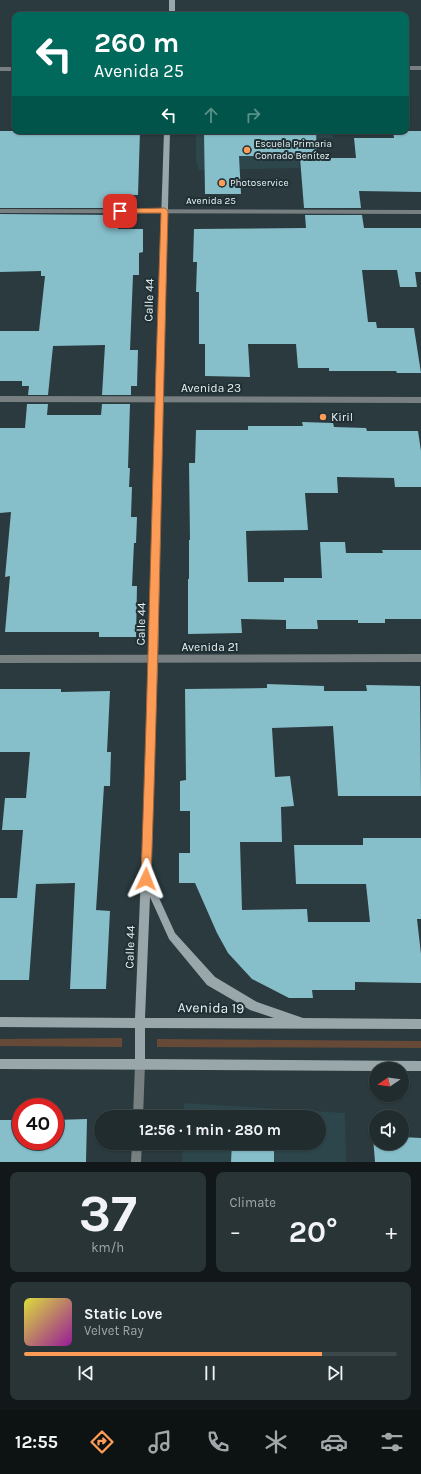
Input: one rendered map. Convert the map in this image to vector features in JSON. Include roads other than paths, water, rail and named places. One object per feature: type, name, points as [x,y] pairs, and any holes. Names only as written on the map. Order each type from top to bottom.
[{"type":"street","points":[[172,0],[172,12]]},
{"type":"street","points":[[409,68],[421,68]]},
{"type":"street","points":[[0,69],[12,69]]},
{"type":"street","name":"Calle 44","points":[[138,1110],[140,1021],[154,659],[159,399],[167,134]]},
{"type":"street","name":"Avenida 25","points":[[0,211],[421,212]]},
{"type":"street","name":"Avenida 23","points":[[0,399],[421,400]]},
{"type":"street","name":"Avenida 21","points":[[0,659],[421,658]]},
{"type":"street","points":[[146,879],[172,936],[211,981],[254,1006],[308,1024]]},
{"type":"street","name":"Avenida 19","points":[[0,1022],[140,1021],[308,1024],[421,1024]]},
{"type":"street","points":[[0,1064],[421,1066]]},
{"type":"street","points":[[136,1162],[137,1150]]},
{"type":"place","name":"Escuela Primaria Conrado Benítez","points":[[247,150]]},
{"type":"place","name":"Photoservice","points":[[222,183]]},
{"type":"place","name":"Kiril","points":[[323,417]]}]
